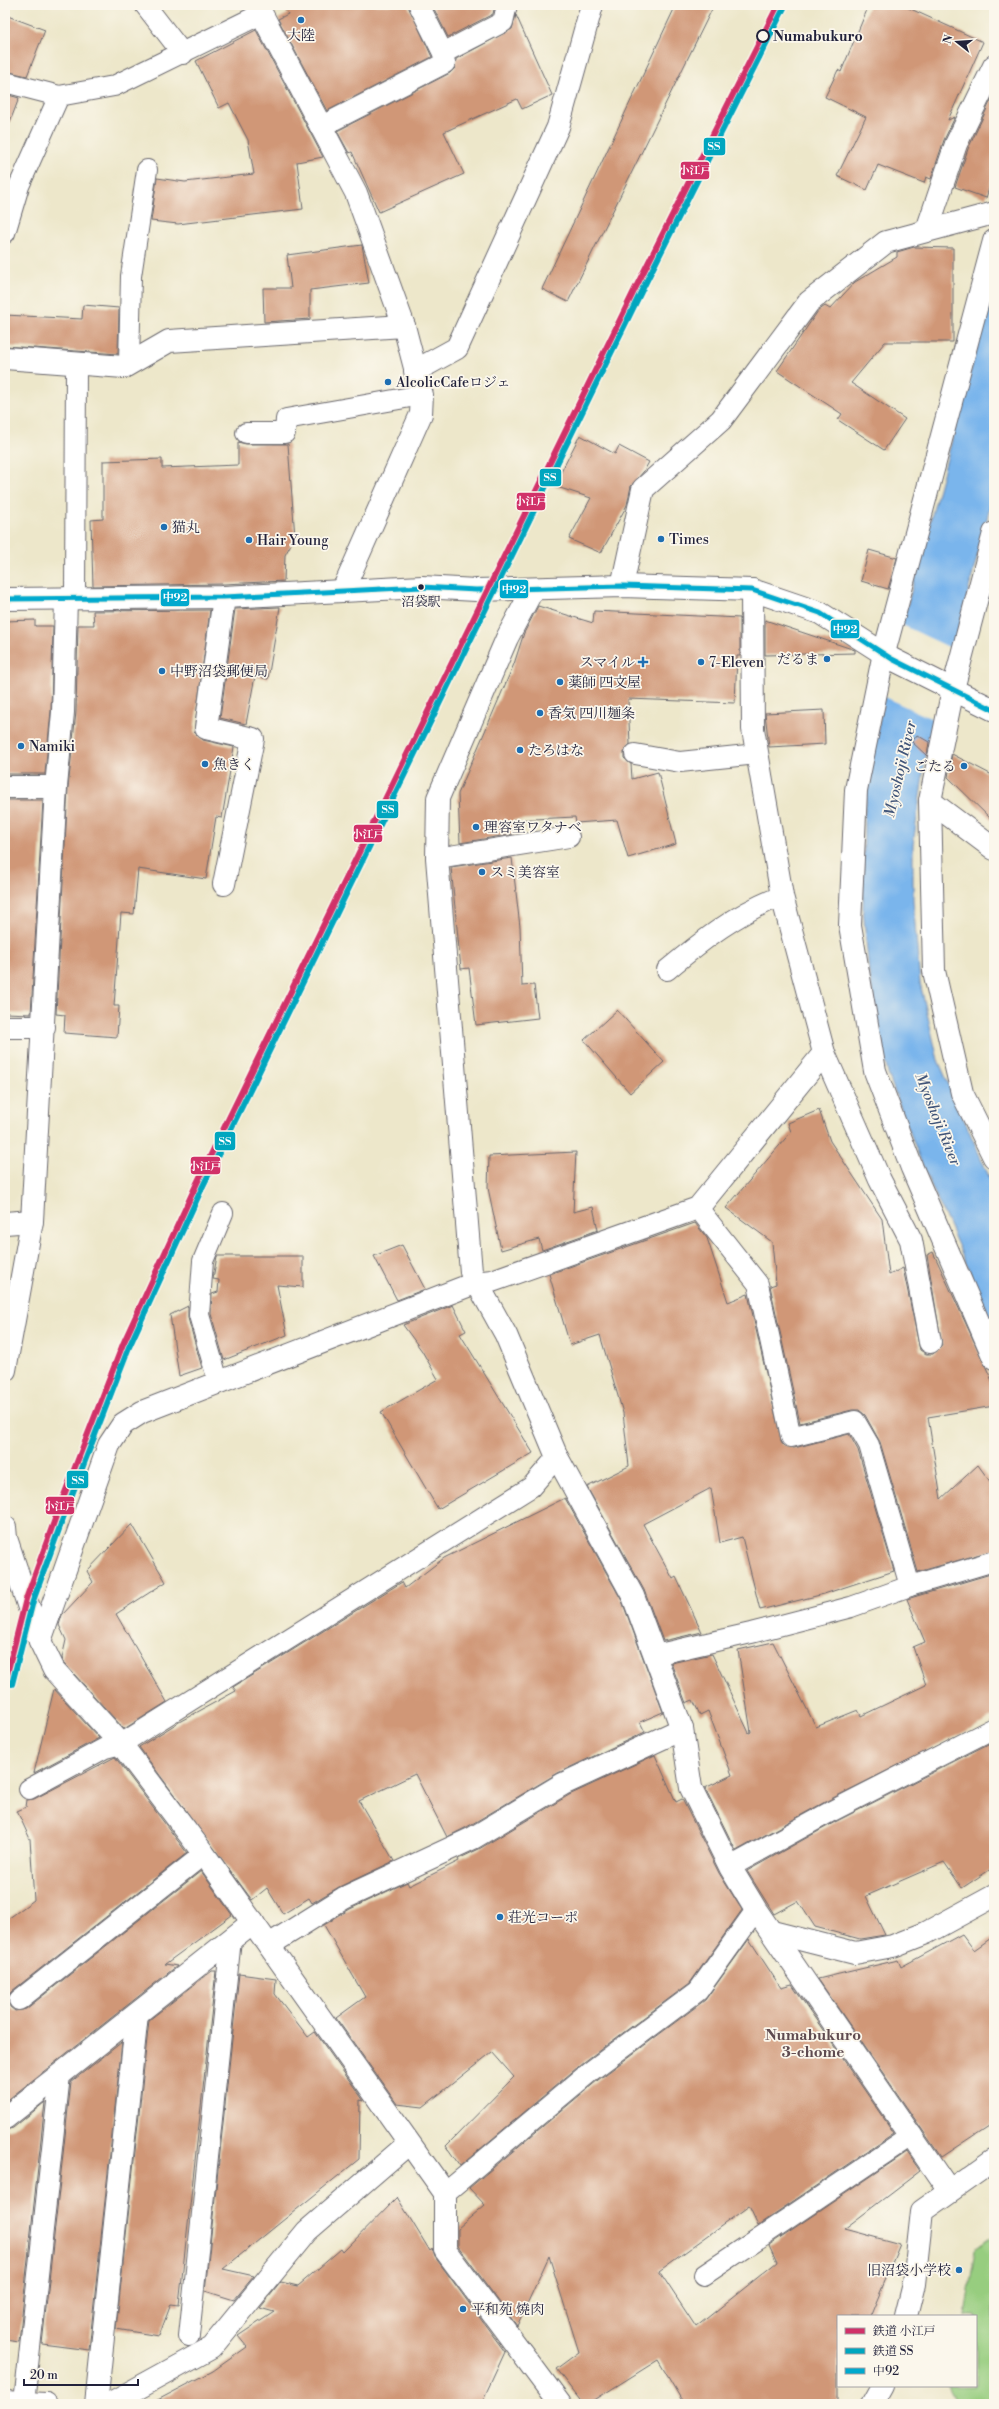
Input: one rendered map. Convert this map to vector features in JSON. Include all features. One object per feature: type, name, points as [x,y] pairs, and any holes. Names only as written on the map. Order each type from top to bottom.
[{"type":"street","points":[[415,371],[457,348],[558,127],[592,5]]},
{"type":"street","points":[[259,10],[356,194],[404,326],[422,395],[421,414],[343,590]]},
{"type":"street","points":[[927,230],[956,144],[994,66]]},
{"type":"street","points":[[622,586],[643,489],[721,420],[809,302],[886,242],[994,213]]},
{"type":"street","points":[[994,241],[888,656],[856,790],[850,925],[875,1071],[912,1168],[994,1358]]},
{"type":"street","points":[[5,358],[124,367],[169,341],[404,326]]},
{"type":"street","points":[[994,533],[949,687],[930,801],[934,971],[962,1092],[994,1157]]},
{"type":"street","points":[[5,599],[224,597],[422,587],[476,590],[622,586],[752,590],[820,613],[888,656],[994,710]]},
{"type":"street","points":[[533,589],[506,638],[438,798],[437,858],[471,1272],[475,1283],[506,1335],[556,1457],[632,1596],[656,1655],[682,1729],[691,1788],[730,1867],[756,1910],[912,2135],[949,2191]]},
{"type":"street","points":[[752,590],[753,729],[782,896],[824,1053],[880,1180],[911,1240],[930,1342]]},
{"type":"street","points":[[224,597],[206,728],[253,739],[224,884]]},
{"type":"street","points":[[5,1370],[32,1221],[44,1027],[56,787],[63,712],[70,598]]},
{"type":"street","points":[[5,787],[56,787]]},
{"type":"street","points":[[930,801],[994,849]]},
{"type":"street","points":[[5,1027],[44,1027]]},
{"type":"street","points":[[40,1641],[109,1445],[123,1424],[142,1412],[218,1381],[475,1283],[492,1281],[698,1208],[824,1053]]},
{"type":"street","points":[[5,1223],[32,1221]]},
{"type":"street","points":[[5,1527],[10,1551],[40,1641],[54,1670],[121,1744],[204,1854],[408,2144],[445,2193],[445,2250],[560,2404]]},
{"type":"street","points":[[269,1945],[344,1898],[473,1838],[563,1784],[682,1729]]},
{"type":"street","points":[[772,1932],[855,1953],[893,1946],[926,1933],[994,1896]]},
{"type":"street","points":[[5,2118],[253,1922]]},
{"type":"street","points":[[96,2404],[137,2014]]},
{"type":"street","points":[[109,2404],[211,2348],[306,2232],[408,2144]]},
{"type":"street","points":[[906,2315],[914,2284],[922,2211],[994,2160]]},
{"type":"street","points":[[872,2404],[881,2387]]},
{"type":"street","points":[[14,2402],[46,2404]]},
{"type":"lane","points":[[145,5],[183,54]]},
{"type":"lane","points":[[320,127],[445,63],[443,53],[420,5]]},
{"type":"lane","points":[[443,53],[503,22],[507,5]]},
{"type":"lane","points":[[5,82],[59,96],[114,86],[183,54],[259,10]]},
{"type":"lane","points":[[5,234],[19,186],[59,96]]},
{"type":"lane","points":[[129,364],[131,276],[147,170]]},
{"type":"lane","points":[[70,598],[76,364]]},
{"type":"lane","points":[[246,433],[285,433],[286,419],[422,395]]},
{"type":"lane","points":[[635,754],[680,762],[757,754]]},
{"type":"lane","points":[[437,858],[569,837]]},
{"type":"lane","points":[[667,970],[716,929],[763,903],[782,896]]},
{"type":"lane","points":[[698,1208],[758,1284],[791,1436],[855,1421],[869,1445],[910,1586]]},
{"type":"lane","points":[[218,1381],[199,1315],[203,1260],[223,1213]]},
{"type":"lane","points":[[29,1789],[105,1748],[121,1744],[531,1487],[556,1457]]},
{"type":"lane","points":[[656,1655],[751,1633],[851,1607],[910,1586],[994,1561]]},
{"type":"lane","points":[[730,1867],[830,1812],[994,1728]]},
{"type":"lane","points":[[19,2000],[204,1854]]},
{"type":"lane","points":[[445,2193],[592,2071],[698,1991],[756,1910]]},
{"type":"lane","points":[[189,2336],[231,1939]]},
{"type":"lane","points":[[14,2402],[60,2075]]},
{"type":"lane","points":[[704,2275],[912,2135]]},
{"type":"green space","points":[[994,2235],[994,2404],[957,2404],[948,2387],[977,2387],[977,2315],[965,2315],[975,2249]]},
{"type":"water","name":"Myoshoji River","points":[[994,285],[994,491],[926,755],[913,845],[913,900],[920,983],[938,1060],[994,1188],[994,1326],[923,1167],[888,1074],[869,973],[863,908],[864,819],[869,776],[888,677]]},
{"type":"pier","points":[[900,624],[955,650],[937,721],[882,696]]},
{"type":"building","points":[[283,5],[408,5],[432,57],[327,111],[278,19],[288,14]]},
{"type":"building","points":[[432,5],[495,5],[493,14],[448,37]]},
{"type":"building","points":[[676,5],[714,5],[568,302],[542,289]]},
{"type":"building","points":[[869,5],[902,5],[983,42],[948,120],[955,117],[944,140],[931,179],[926,177],[924,183],[878,165],[867,190],[837,176],[866,117],[825,97],[838,70],[841,72]]},
{"type":"building","points":[[5,15],[45,30],[27,76],[5,71]]},
{"type":"building","points":[[516,15],[552,95],[522,109],[517,99],[444,132],[464,174],[379,212],[352,152],[349,153],[337,131],[450,73],[455,68],[456,59],[512,29]]},
{"type":"building","points":[[256,30],[323,157],[297,162],[303,209],[178,224],[151,221],[157,178],[185,182],[254,174],[248,140],[229,103],[219,108],[196,61]]},
{"type":"building","points":[[5,94],[19,98],[8,127],[5,127]]},
{"type":"building","points":[[994,99],[994,173],[986,198],[955,187],[968,149],[991,100]]},
{"type":"building","points":[[362,245],[369,283],[310,290],[310,319],[264,322],[263,288],[291,288],[287,255]]},
{"type":"building","points":[[914,247],[953,248],[953,342],[885,342],[851,383],[905,419],[884,450],[838,420],[842,414],[777,371],[818,311],[825,306],[830,309],[855,282],[897,257],[897,252]]},
{"type":"building","points":[[83,305],[119,308],[118,354],[5,346],[5,315],[82,319]]},
{"type":"building","points":[[580,435],[615,454],[619,446],[649,462],[644,471],[631,486],[627,505],[601,553],[569,539],[591,498],[554,486]]},
{"type":"building","points":[[238,442],[246,444],[288,444],[295,537],[285,555],[284,581],[224,584],[93,586],[91,520],[103,519],[103,461],[162,459],[162,468],[238,465]]},
{"type":"building","points":[[869,550],[897,558],[888,589],[861,581]]},
{"type":"building","points":[[538,606],[593,623],[594,611],[740,618],[740,656],[737,656],[735,703],[628,699],[630,744],[624,752],[624,758],[631,764],[632,779],[658,772],[676,844],[628,858],[617,820],[576,823],[575,817],[513,820],[513,834],[460,843],[458,794],[514,664],[524,633]]},
{"type":"building","points":[[280,607],[268,679],[255,676],[246,724],[220,718],[235,609]]},
{"type":"building","points":[[210,610],[194,732],[203,740],[234,747],[222,818],[216,817],[206,879],[138,869],[134,914],[121,913],[114,1006],[119,1006],[117,1037],[64,1033],[65,1015],[56,1014],[68,788],[76,712],[78,625],[94,625],[93,611]]},
{"type":"building","points":[[35,620],[35,626],[53,626],[51,711],[45,774],[5,774],[5,621]]},
{"type":"building","points":[[765,620],[855,650],[855,653],[765,655]]},
{"type":"building","points":[[824,710],[825,744],[769,747],[765,713]]},
{"type":"building","points":[[917,735],[929,742],[927,756],[912,742]]},
{"type":"building","points":[[952,754],[994,776],[994,822],[948,777]]},
{"type":"building","points":[[5,800],[43,800],[31,1014],[5,1013]]},
{"type":"building","points":[[512,858],[520,927],[522,986],[534,985],[538,1018],[476,1025],[469,968],[461,969],[451,867]]},
{"type":"building","points":[[617,1010],[664,1062],[630,1093],[584,1040]]},
{"type":"building","points":[[819,1110],[830,1141],[882,1219],[889,1275],[903,1268],[920,1350],[926,1354],[933,1354],[942,1346],[927,1255],[933,1252],[994,1385],[994,1406],[928,1417],[941,1499],[978,1465],[994,1487],[994,1550],[918,1572],[880,1442],[865,1415],[859,1410],[852,1410],[800,1423],[770,1286],[776,1284],[772,1242],[726,1208],[791,1132],[788,1123]]},
{"type":"building","points":[[576,1152],[573,1212],[593,1207],[598,1230],[542,1250],[539,1239],[501,1250],[488,1188],[489,1156]]},
{"type":"building","points":[[695,1223],[707,1238],[728,1302],[748,1294],[782,1444],[794,1448],[849,1434],[858,1450],[894,1571],[824,1594],[760,1610],[742,1537],[720,1543],[711,1488],[643,1524],[673,1579],[676,1577],[702,1632],[663,1641],[644,1590],[587,1487],[629,1466],[623,1413],[600,1335],[570,1345],[549,1274]]},
{"type":"building","points":[[402,1245],[425,1289],[397,1300],[374,1256]]},
{"type":"building","points":[[217,1256],[303,1256],[303,1287],[277,1285],[287,1335],[224,1360],[211,1314],[212,1294],[218,1292],[219,1280],[213,1279]]},
{"type":"building","points":[[453,1305],[466,1331],[460,1334],[533,1453],[438,1509],[381,1412],[438,1379],[422,1351],[403,1325]]},
{"type":"building","points":[[188,1306],[188,1318],[202,1368],[179,1376],[170,1315]]},
{"type":"building","points":[[565,1498],[622,1601],[663,1712],[640,1722],[645,1732],[558,1773],[467,1827],[447,1837],[415,1774],[359,1801],[394,1861],[339,1887],[312,1903],[309,1898],[283,1914],[267,1888],[252,1900],[139,1747],[179,1722],[236,1691],[233,1687],[402,1582],[405,1588],[444,1558]]},
{"type":"building","points":[[132,1524],[166,1582],[116,1614],[167,1702],[124,1729],[64,1663],[62,1658],[66,1640],[59,1625],[62,1615],[93,1582],[87,1571]]},
{"type":"building","points":[[994,1573],[994,1717],[825,1802],[736,1851],[705,1788],[732,1775],[708,1711],[700,1715],[693,1700],[686,1703],[671,1663],[712,1654],[749,1733],[751,1732],[738,1650],[773,1642],[816,1727],[858,1710],[861,1716],[926,1685],[913,1647],[925,1642],[907,1599]]},
{"type":"building","points":[[54,1689],[99,1738],[34,1773]]},
{"type":"building","points":[[994,1741],[994,1867],[962,1888],[944,1862],[866,1896],[885,1935],[860,1939],[815,1927],[798,1901],[774,1914],[747,1871],[835,1822]]},
{"type":"building","points":[[655,1755],[676,1802],[682,1799],[719,1873],[742,1910],[690,1983],[584,2062],[460,2166],[446,2146],[514,2077],[492,2052],[423,2107],[397,2104],[336,2018],[365,1997],[324,1925],[350,1909],[407,1882],[409,1886],[459,1861],[458,1859],[479,1849],[569,1795]]},
{"type":"building","points":[[115,1757],[187,1853],[12,1991],[8,1996],[10,2007],[15,2011],[26,2009],[201,1871],[232,1915],[165,1964],[177,1966],[5,2102],[5,1921],[34,1900],[30,1839],[17,1811],[26,1807],[27,1800],[34,1799]]},
{"type":"building","points":[[962,1934],[974,1950],[994,1936],[994,2122],[941,2157],[818,1979],[898,1960],[901,1967]]},
{"type":"building","points":[[749,1939],[781,1988],[792,1985],[894,2133],[758,2225],[749,2206],[659,2271],[696,2327],[777,2262],[769,2245],[907,2152],[920,2171],[844,2229],[900,2244],[870,2315],[837,2315],[838,2404],[684,2404],[658,2360],[588,2404],[583,2404],[556,2369],[579,2352],[549,2256],[517,2326],[458,2246],[458,2228],[485,2205],[469,2188],[598,2080],[705,2000]]},
{"type":"building","points":[[212,1971],[216,1971],[179,2305],[171,2304],[159,2336],[116,2329],[149,2020]]},
{"type":"building","points":[[239,1974],[276,1979],[275,1994],[308,2037],[315,2032],[364,2101],[360,2100],[359,2159],[223,2269],[254,2276],[234,2300],[205,2291]]},
{"type":"building","points":[[122,2042],[89,2350],[42,2344],[71,2082]]},
{"type":"building","points":[[45,2102],[19,2342],[5,2340],[5,2130],[13,2128]]},
{"type":"building","points":[[397,2197],[430,2251],[432,2248],[435,2257],[505,2352],[481,2404],[150,2404],[213,2371],[247,2347],[238,2336],[274,2312],[260,2308],[281,2282],[298,2286],[341,2249],[343,2252]]},
{"type":"rail line","name":"小江戸","points":[[5,1682],[26,1599],[59,1508],[123,1344],[197,1183],[635,289],[778,5]]},
{"type":"rail line","name":"SS","points":[[12,1684],[33,1601],[66,1510],[129,1347],[203,1186],[641,292],[784,8]]},
{"type":"transit line","name":"中92","points":[[5,599],[224,597],[422,587],[476,590],[622,586],[752,590],[820,613],[892,659],[994,710]]},
{"type":"place","name":"大陸","points":[[301,20]]},
{"type":"place","name":"Numabukuro","points":[[763,36]]},
{"type":"place","name":"AlcolicCafeロジェ","points":[[388,382]]},
{"type":"place","name":"猫丸","points":[[164,527]]},
{"type":"place","name":"Times","points":[[661,539]]},
{"type":"place","name":"Hair Young","points":[[249,540]]},
{"type":"place","name":"沼袋駅","points":[[421,587]]},
{"type":"place","name":"だるま","points":[[827,659]]},
{"type":"place","name":"スマイル","points":[[643,662]]},
{"type":"place","name":"7-Eleven","points":[[701,662]]},
{"type":"place","name":"中野沼袋郵便局","points":[[162,671]]},
{"type":"place","name":"薬師 四文屋","points":[[560,682]]},
{"type":"place","name":"香気 四川麺条","points":[[540,713]]},
{"type":"place","name":"Namiki","points":[[21,746]]},
{"type":"place","name":"たろはな","points":[[520,750]]},
{"type":"place","name":"魚きく","points":[[205,764]]},
{"type":"place","name":"ごたる","points":[[964,766]]},
{"type":"place","name":"理容室ワタナベ","points":[[476,827]]},
{"type":"place","name":"スミ美容室","points":[[482,872]]},
{"type":"place","name":"荘光コーポ","points":[[500,1917]]},
{"type":"place","name":"旧沼袋小学校","points":[[959,2270]]},
{"type":"place","name":"平和苑 燒肉","points":[[463,2309]]},
{"type":"district","name":"Numabukuro 3-chome","points":[[813,2044]]}]
